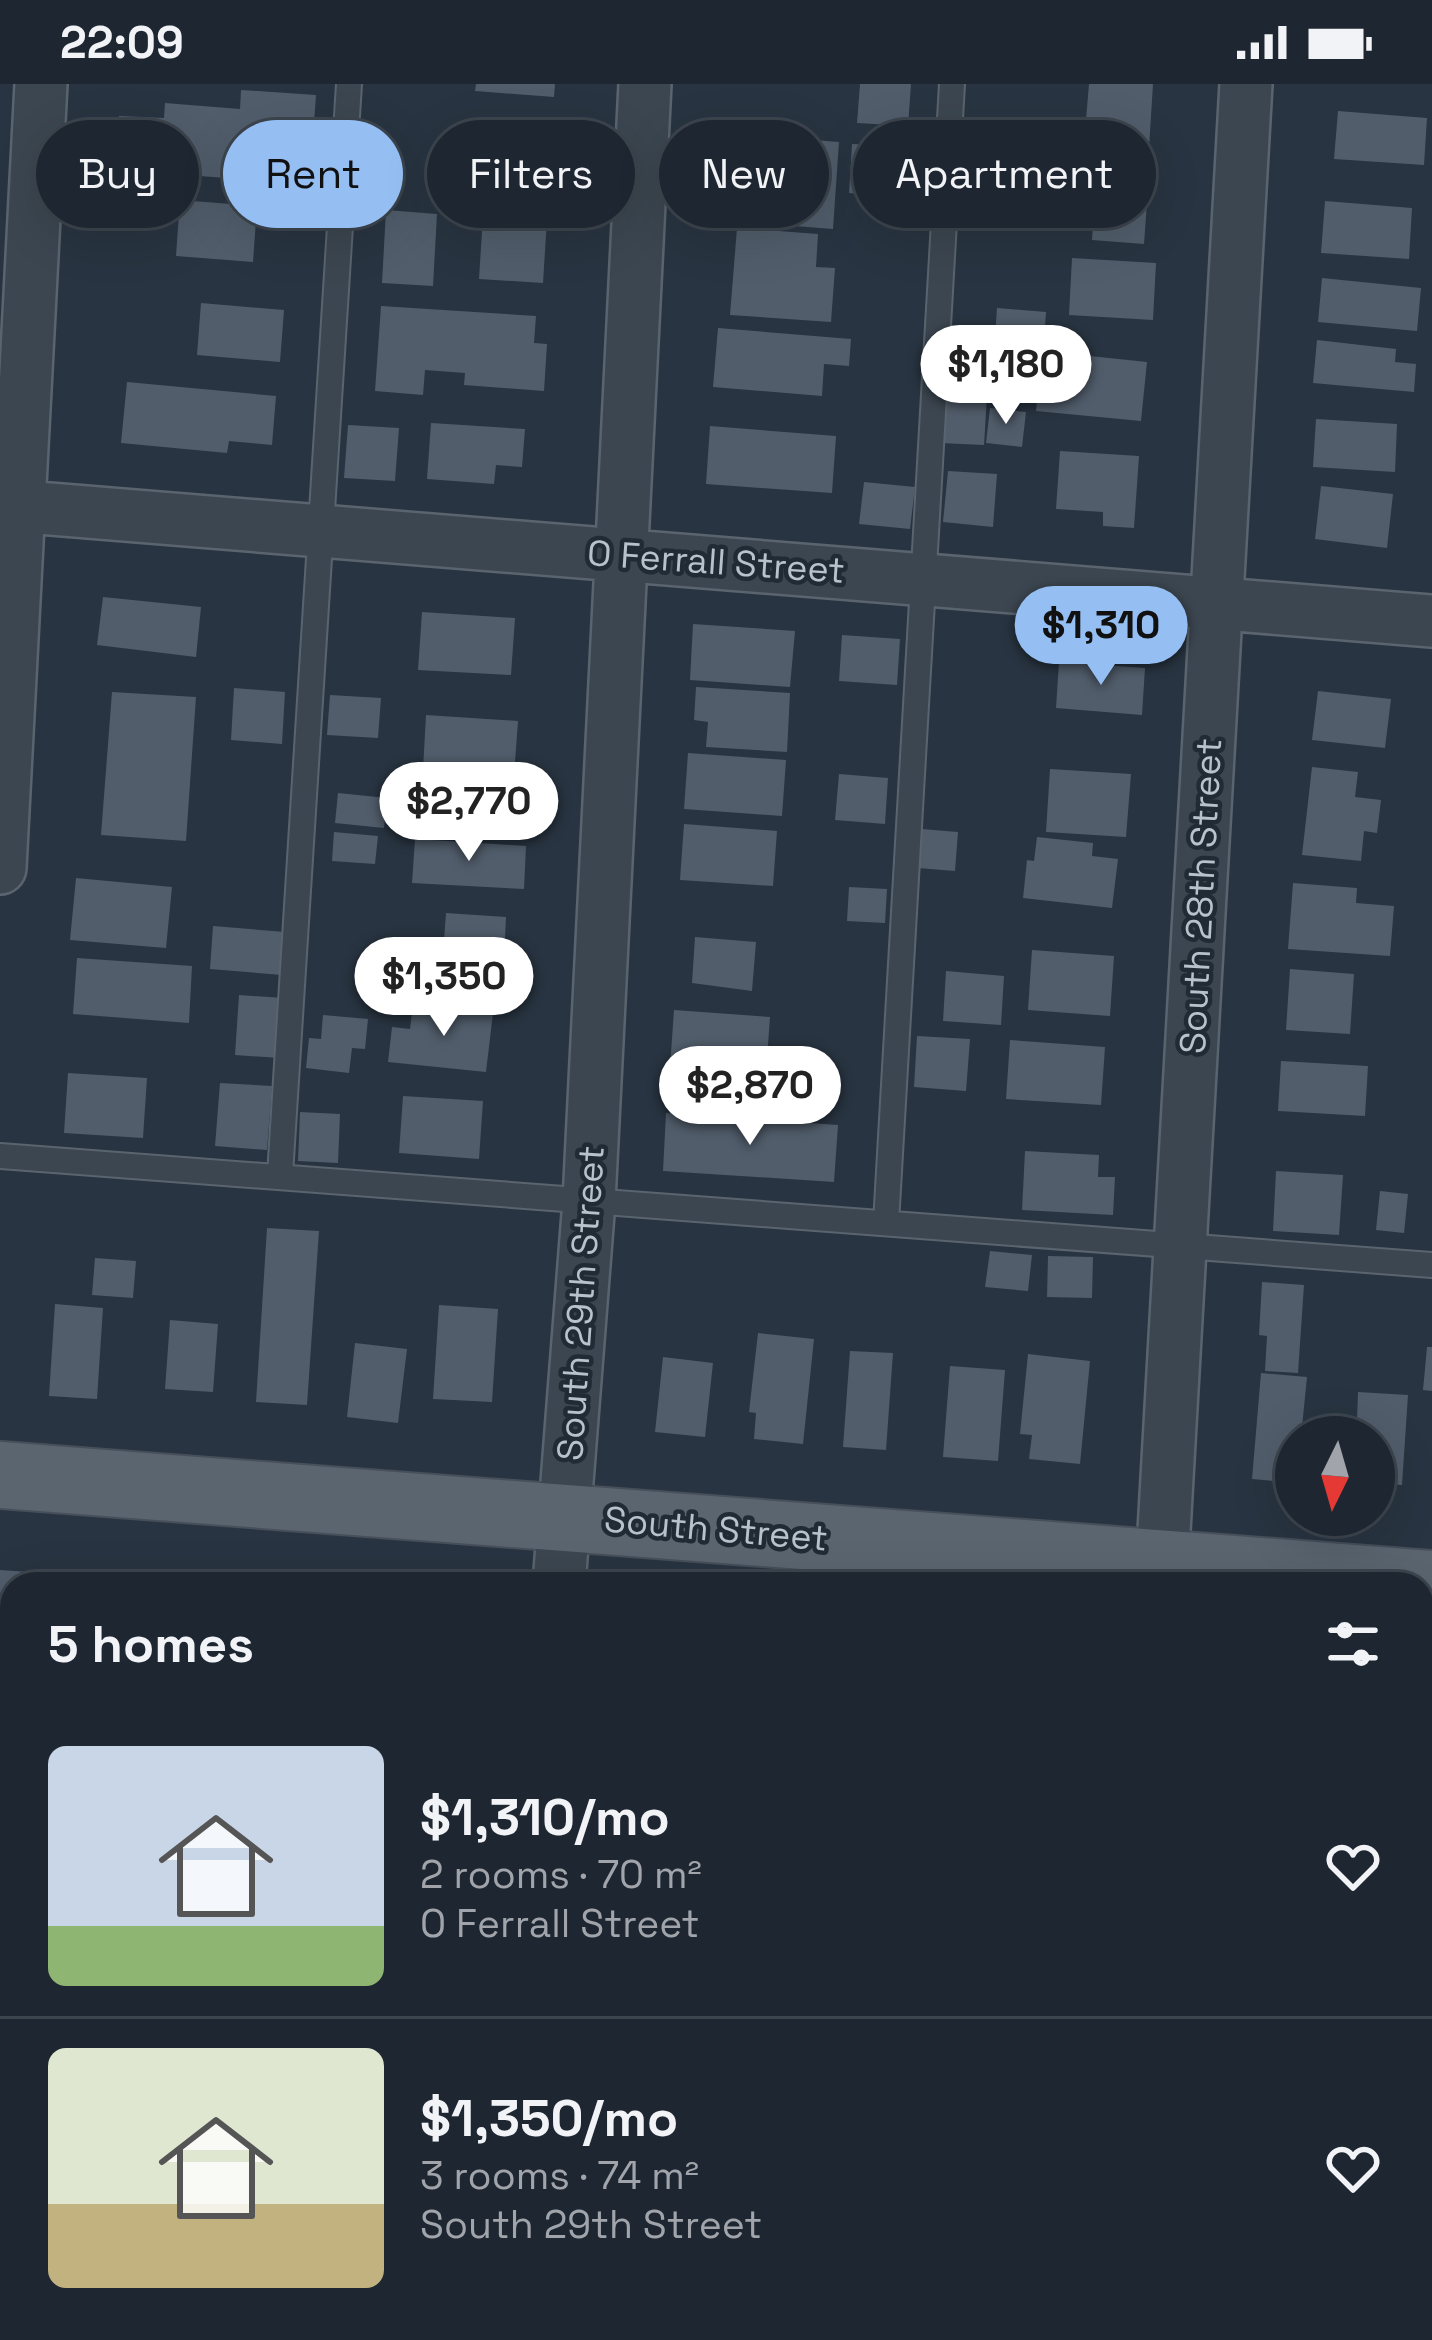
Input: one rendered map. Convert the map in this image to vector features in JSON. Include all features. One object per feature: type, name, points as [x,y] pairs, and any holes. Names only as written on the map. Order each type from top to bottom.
[{"type":"main road","name":"South Street","points":[[0,1475],[565,1516],[1141,1572]]},
{"type":"street","points":[[0,868],[10,506],[41,84]]},
{"type":"street","name":"South 29th Street","points":[[561,1572],[589,1201],[645,84]]},
{"type":"street","name":"South 28th Street","points":[[1162,1572],[1246,84]]},
{"type":"street","name":"O Ferrall Street","points":[[10,506],[1432,621]]},
{"type":"lane","points":[[280,1175],[349,84]]},
{"type":"lane","points":[[886,1223],[952,84]]},
{"type":"lane","points":[[0,1156],[1432,1265]]},
{"type":"building","points":[[476,84],[555,84],[554,97],[475,91]]},
{"type":"building","points":[[860,84],[911,84],[908,120],[857,120]]},
{"type":"building","points":[[1089,84],[1153,84],[1151,120],[1086,120]]},
{"type":"building","points":[[241,90],[316,95],[314,120],[223,120],[223,178],[199,176],[199,120],[119,120],[119,116],[164,118],[165,103],[240,109]]},
{"type":"building","points":[[1338,111],[1427,118],[1424,165],[1334,159]]},
{"type":"building","points":[[829,141],[839,142],[833,229],[820,228],[829,228]]},
{"type":"building","points":[[852,144],[853,144],[853,193],[849,193]]},
{"type":"building","points":[[199,201],[223,203],[223,228],[255,228],[253,262],[176,256],[178,228],[199,228]]},
{"type":"building","points":[[1325,201],[1412,208],[1409,259],[1321,253]]},
{"type":"building","points":[[403,211],[427,213],[427,228],[436,228],[433,286],[382,283],[385,228],[403,228]]},
{"type":"building","points":[[482,228],[546,228],[543,283],[479,279]]},
{"type":"building","points":[[737,228],[818,234],[816,267],[835,268],[831,322],[730,315]]},
{"type":"building","points":[[1093,228],[1145,228],[1144,244],[1092,240]]},
{"type":"building","points":[[1072,258],[1156,263],[1153,320],[1069,315]]},
{"type":"building","points":[[1322,278],[1421,288],[1417,331],[1318,322]]},
{"type":"building","points":[[201,303],[284,310],[280,362],[197,355]]},
{"type":"building","points":[[381,306],[536,316],[534,343],[547,344],[544,391],[464,385],[465,373],[425,370],[423,395],[375,391]]},
{"type":"building","points":[[997,308],[1046,312],[1044,341],[995,337]]},
{"type":"building","points":[[718,328],[851,339],[849,366],[824,364],[822,396],[713,387]]},
{"type":"building","points":[[1317,340],[1396,349],[1395,362],[1416,364],[1414,392],[1313,383]]},
{"type":"building","points":[[1042,351],[1147,362],[1141,421],[1036,411]]},
{"type":"building","points":[[127,382],[276,396],[272,445],[229,441],[227,453],[121,443]]},
{"type":"building","points":[[943,393],[987,396],[984,445],[940,443]]},
{"type":"building","points":[[990,408],[1026,412],[1022,447],[986,443]]},
{"type":"building","points":[[1316,419],[1397,424],[1395,472],[1313,467]]},
{"type":"building","points":[[431,423],[525,429],[522,467],[496,465],[494,484],[427,479]]},
{"type":"building","points":[[348,425],[399,428],[395,481],[344,478]]},
{"type":"building","points":[[710,426],[836,436],[832,493],[706,484]]},
{"type":"building","points":[[1060,451],[1139,456],[1134,528],[1103,526],[1103,512],[1056,509]]},
{"type":"building","points":[[948,471],[997,474],[993,527],[943,522]]},
{"type":"building","points":[[864,482],[915,487],[910,529],[859,524]]},
{"type":"building","points":[[1321,486],[1393,494],[1387,548],[1315,539]]},
{"type":"building","points":[[103,597],[201,607],[196,657],[97,645]]},
{"type":"building","points":[[422,612],[515,618],[511,675],[418,670]]},
{"type":"building","points":[[693,624],[795,631],[790,687],[690,680]]},
{"type":"building","points":[[842,635],[900,639],[897,685],[839,681]]},
{"type":"building","points":[[1059,662],[1145,668],[1142,715],[1056,708]]},
{"type":"building","points":[[696,687],[790,693],[787,752],[706,747],[708,722],[694,720]]},
{"type":"building","points":[[234,688],[285,692],[282,744],[231,740]]},
{"type":"building","points":[[1318,691],[1391,699],[1385,748],[1312,740]]},
{"type":"building","points":[[112,692],[196,697],[186,841],[101,835]]},
{"type":"building","points":[[330,695],[381,698],[378,738],[327,735]]},
{"type":"building","points":[[426,715],[518,721],[514,776],[423,770]]},
{"type":"building","points":[[688,753],[786,760],[782,816],[684,809]]},
{"type":"building","points":[[1312,767],[1358,772],[1355,797],[1381,800],[1377,833],[1364,831],[1361,861],[1302,855]]},
{"type":"building","points":[[1050,769],[1131,774],[1126,837],[1046,832]]},
{"type":"building","points":[[839,774],[888,778],[885,824],[835,820]]},
{"type":"building","points":[[338,793],[387,798],[384,828],[335,823]]},
{"type":"building","points":[[448,800],[523,805],[521,836],[446,832]]},
{"type":"building","points":[[684,824],[777,831],[773,886],[680,880]]},
{"type":"building","points":[[921,829],[958,832],[955,871],[918,868]]},
{"type":"building","points":[[334,832],[378,836],[375,864],[332,861]]},
{"type":"building","points":[[1037,837],[1093,843],[1092,856],[1118,859],[1112,908],[1023,898],[1027,860],[1034,861]]},
{"type":"building","points":[[415,839],[526,846],[524,889],[412,883]]},
{"type":"building","points":[[76,878],[172,887],[166,948],[70,940]]},
{"type":"building","points":[[1293,883],[1357,888],[1356,903],[1394,906],[1390,956],[1288,949]]},
{"type":"building","points":[[849,887],[887,889],[885,923],[847,921]]},
{"type":"building","points":[[446,913],[506,917],[504,960],[479,958],[478,970],[442,968]]},
{"type":"building","points":[[213,926],[285,932],[282,975],[210,969]]},
{"type":"building","points":[[695,937],[756,942],[752,991],[692,983]]},
{"type":"building","points":[[1032,950],[1114,956],[1110,1016],[1028,1010]]},
{"type":"building","points":[[77,958],[192,966],[189,1023],[73,1014]]},
{"type":"building","points":[[1290,969],[1354,974],[1350,1034],[1286,1030]]},
{"type":"building","points":[[946,971],[1004,976],[1001,1025],[943,1021]]},
{"type":"building","points":[[239,995],[284,998],[280,1058],[235,1055]]},
{"type":"building","points":[[413,1005],[493,1013],[486,1072],[388,1062],[392,1027],[410,1029]]},
{"type":"building","points":[[674,1010],[770,1017],[766,1073],[670,1067]]},
{"type":"building","points":[[323,1015],[368,1019],[365,1049],[352,1048],[349,1073],[306,1068],[309,1038],[321,1039]]},
{"type":"building","points":[[917,1036],[970,1039],[966,1091],[914,1087]]},
{"type":"building","points":[[1010,1040],[1105,1047],[1101,1105],[1006,1099]]},
{"type":"building","points":[[1281,1061],[1368,1066],[1365,1116],[1278,1111]]},
{"type":"building","points":[[68,1073],[147,1078],[143,1138],[64,1133]]},
{"type":"building","points":[[220,1083],[272,1086],[267,1150],[215,1146]]},
{"type":"building","points":[[403,1096],[483,1101],[479,1159],[399,1153]]},
{"type":"building","points":[[300,1112],[340,1114],[338,1163],[298,1161]]},
{"type":"building","points":[[666,1113],[838,1125],[834,1182],[663,1171]]},
{"type":"building","points":[[1025,1151],[1099,1155],[1098,1177],[1115,1177],[1113,1215],[1022,1210]]},
{"type":"building","points":[[1276,1171],[1343,1175],[1339,1235],[1273,1231]]},
{"type":"building","points":[[1380,1191],[1408,1194],[1404,1233],[1376,1230]]},
{"type":"building","points":[[267,1228],[319,1231],[307,1405],[256,1402]]},
{"type":"building","points":[[990,1251],[1032,1255],[1028,1291],[985,1287]]},
{"type":"building","points":[[1048,1256],[1093,1257],[1092,1298],[1047,1297]]},
{"type":"building","points":[[95,1258],[136,1261],[133,1298],[92,1295]]},
{"type":"building","points":[[1262,1282],[1304,1285],[1298,1373],[1265,1371],[1267,1336],[1259,1335]]},
{"type":"building","points":[[55,1304],[103,1308],[97,1399],[49,1396]]},
{"type":"building","points":[[439,1305],[498,1309],[492,1402],[433,1399]]},
{"type":"building","points":[[170,1320],[218,1324],[213,1392],[165,1389]]},
{"type":"building","points":[[758,1333],[814,1339],[803,1444],[754,1439],[756,1413],[749,1412]]},
{"type":"building","points":[[355,1343],[407,1349],[398,1423],[347,1417]]},
{"type":"building","points":[[1427,1347],[1432,1347],[1432,1391],[1423,1390]]},
{"type":"building","points":[[850,1351],[893,1353],[886,1450],[843,1447]]},
{"type":"building","points":[[1028,1354],[1090,1361],[1080,1464],[1029,1459],[1032,1435],[1020,1434]]},
{"type":"building","points":[[663,1357],[713,1363],[705,1437],[655,1432]]},
{"type":"building","points":[[950,1366],[1005,1370],[998,1461],[943,1457]]},
{"type":"building","points":[[1261,1373],[1307,1377],[1303,1416],[1275,1416],[1275,1481],[1252,1479]]},
{"type":"building","points":[[1358,1392],[1408,1395],[1402,1485],[1395,1484],[1395,1416],[1357,1416]]}]
